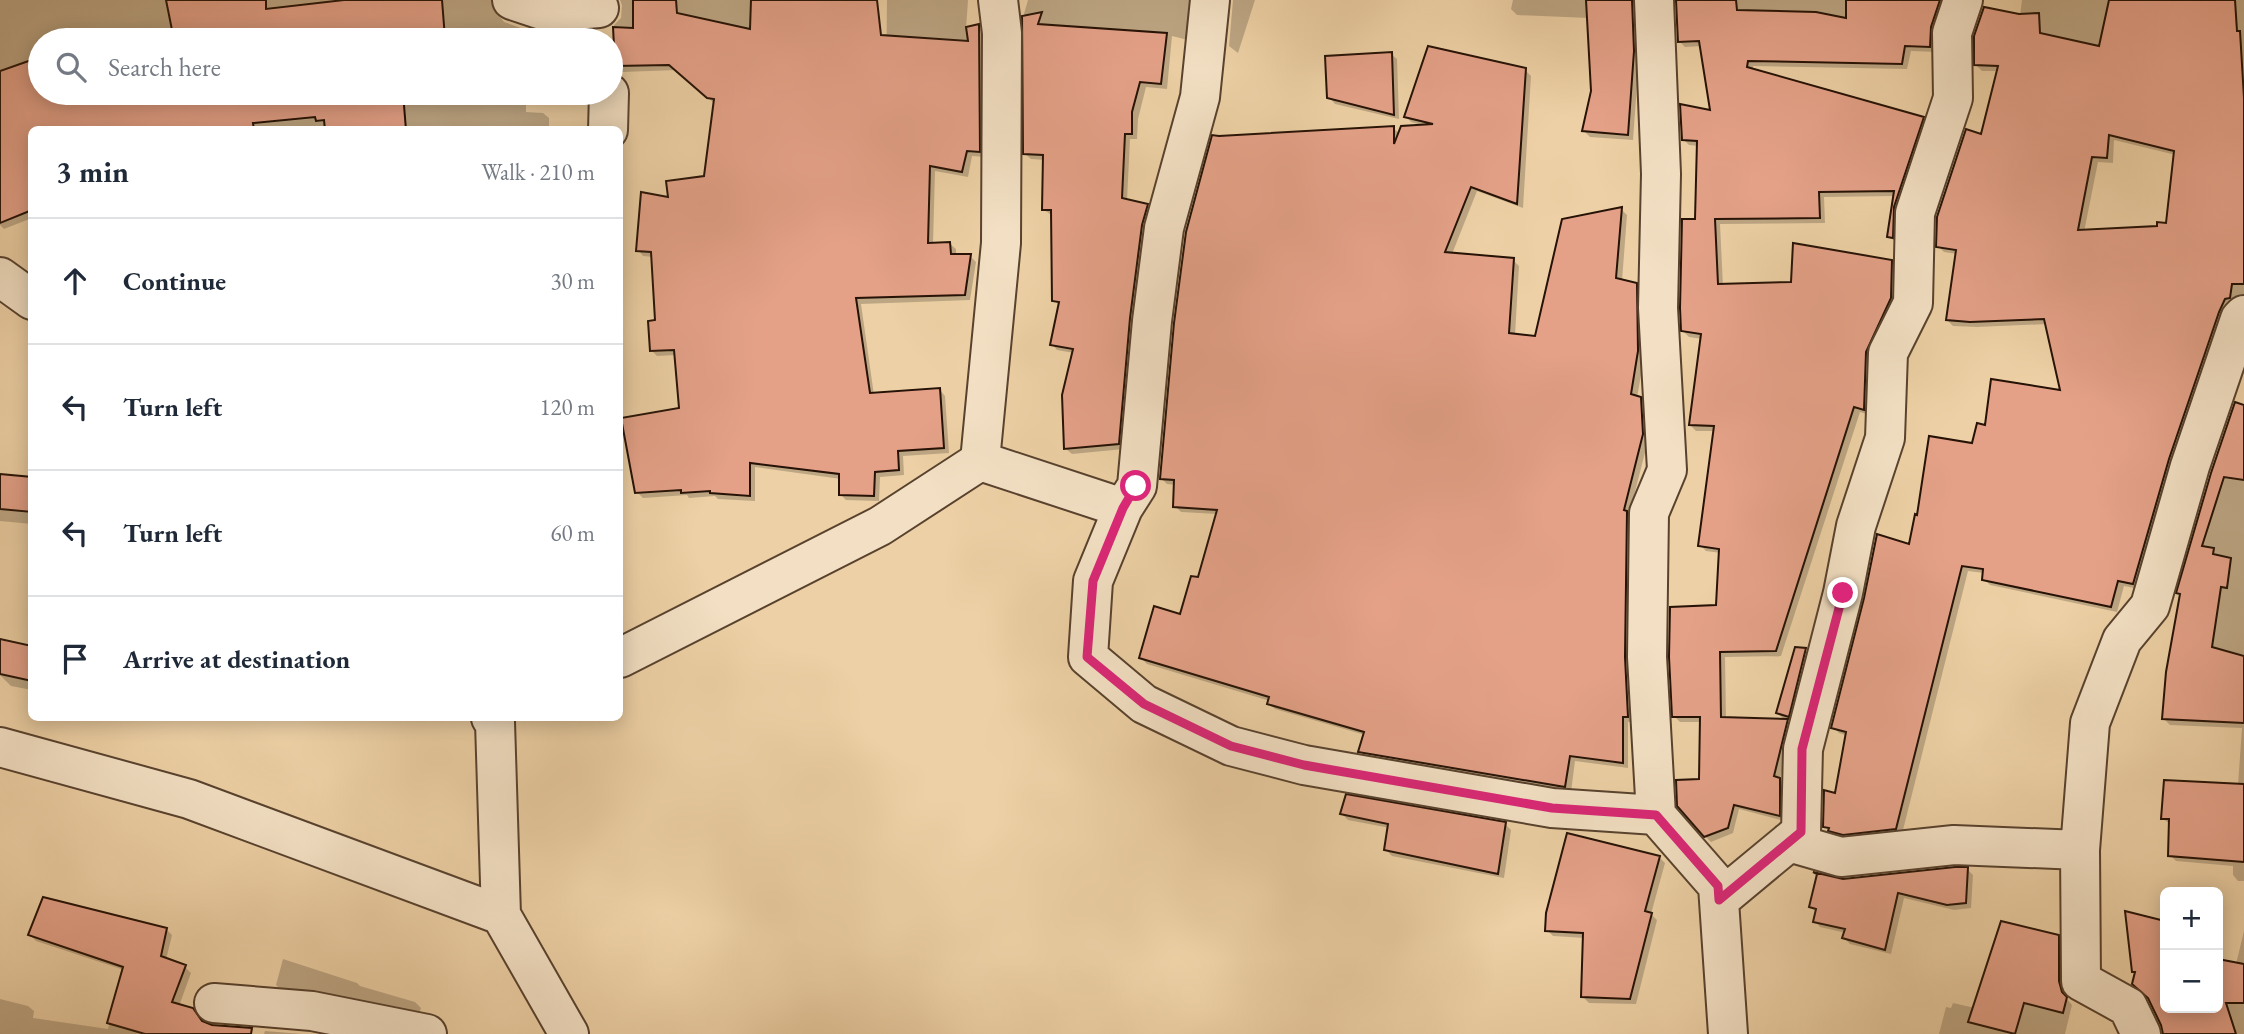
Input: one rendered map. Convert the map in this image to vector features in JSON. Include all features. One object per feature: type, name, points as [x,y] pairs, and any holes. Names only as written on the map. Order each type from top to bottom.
[{"type":"street","points":[[512,0],[548,12],[600,16]]},
{"type":"street","points":[[980,461],[1001,243],[1002,33],[998,0]]},
{"type":"street","points":[[1210,0],[1200,97],[1164,228],[1136,486],[1123,508],[1093,581],[1087,657],[1144,704],[1231,746],[1304,765],[1552,808],[1656,815]]},
{"type":"street","points":[[1654,0],[1661,174],[1658,308],[1667,470],[1649,513],[1647,657],[1656,815],[1718,886],[1728,1034]]},
{"type":"street","points":[[1719,900],[1801,832],[1802,749],[1843,593],[1856,526],[1885,438],[1888,353],[1913,303],[1915,213],[1953,98],[1952,33],[1963,0]]},
{"type":"street","points":[[608,105],[608,126]]},
{"type":"street","points":[[0,277],[28,297]]},
{"type":"street","points":[[2141,1034],[2128,1007],[2081,981],[2080,850],[2090,723],[2122,640],[2150,606],[2190,466],[2240,319],[2244,315]]},
{"type":"street","points":[[980,461],[1123,508]]},
{"type":"street","points":[[623,656],[880,526],[980,461]]},
{"type":"street","points":[[496,721],[501,915],[569,1034]]},
{"type":"street","points":[[0,747],[189,799],[501,915]]},
{"type":"street","points":[[1789,842],[1841,857],[1954,845],[2080,850]]},
{"type":"street","points":[[214,1003],[308,1023],[427,1034]]},
{"type":"building","points":[[166,0],[266,0],[266,9],[344,0],[442,0],[444,28],[172,28]]},
{"type":"building","points":[[633,0],[676,0],[677,13],[750,29],[751,0],[877,0],[881,35],[968,41],[966,27],[979,24],[980,152],[967,151],[962,172],[930,166],[928,243],[950,242],[951,254],[971,254],[965,295],[856,298],[870,393],[940,388],[944,448],[898,451],[899,470],[875,472],[874,496],[839,495],[839,474],[750,463],[750,496],[710,491],[681,493],[681,490],[635,493],[623,418],[679,408],[674,350],[650,351],[648,321],[655,320],[651,252],[636,251],[641,192],[668,197],[666,181],[704,176],[714,99],[707,98],[669,65],[623,66],[623,28],[613,27],[633,28]]},
{"type":"building","points":[[1586,0],[1632,0],[1634,51],[1628,135],[1582,131],[1591,91]]},
{"type":"building","points":[[1676,0],[1736,0],[1737,10],[1816,12],[1846,18],[1846,0],[1940,0],[1931,27],[1930,47],[1905,46],[1902,64],[1748,61],[1747,67],[1924,117],[1894,207],[1893,238],[1887,237],[1894,191],[1819,192],[1820,218],[1715,219],[1718,284],[1791,282],[1793,243],[1892,260],[1891,298],[1866,352],[1864,410],[1854,407],[1776,651],[1720,652],[1721,717],[1788,719],[1774,776],[1780,778],[1780,816],[1734,805],[1728,828],[1704,837],[1677,806],[1676,780],[1699,779],[1700,717],[1672,717],[1669,657],[1670,607],[1716,605],[1719,549],[1698,546],[1714,426],[1689,425],[1701,334],[1681,331],[1680,308],[1682,219],[1695,219],[1697,141],[1682,140],[1680,104],[1710,110],[1699,41],[1678,42]]},
{"type":"building","points":[[2109,0],[2235,0],[2237,31],[2240,31],[2244,98],[2244,284],[2232,284],[2230,298],[2225,299],[2219,312],[2169,459],[2133,584],[2118,581],[2111,607],[1982,580],[1983,569],[1962,566],[1896,829],[1843,835],[1828,831],[1829,828],[1823,827],[1824,790],[1835,793],[1846,732],[1831,728],[1864,598],[1877,534],[1909,544],[1915,514],[1917,515],[1929,436],[1972,443],[1977,423],[1985,425],[1991,379],[2060,390],[2044,319],[1970,322],[1946,320],[1956,250],[1936,247],[1937,217],[1966,129],[1981,134],[1998,66],[1974,65],[1974,36],[1984,7],[2019,14],[2039,13],[2040,33],[2099,46]],"holes":[[[2109,135],[2174,151],[2166,223],[2157,222],[2157,226],[2078,230],[2092,157],[2107,158]]]},
{"type":"building","points":[[1042,12],[1038,24],[1167,33],[1161,84],[1140,82],[1132,112],[1132,134],[1125,134],[1122,198],[1148,204],[1142,225],[1130,318],[1119,444],[1064,449],[1062,395],[1073,349],[1050,345],[1059,302],[1052,301],[1051,210],[1042,210],[1043,155],[1023,154],[1022,16]]},
{"type":"building","points":[[1428,46],[1526,68],[1517,204],[1471,187],[1445,252],[1514,258],[1509,333],[1535,336],[1562,219],[1622,207],[1616,278],[1637,283],[1638,351],[1631,394],[1641,397],[1643,434],[1624,510],[1627,511],[1625,657],[1628,717],[1623,717],[1623,763],[1570,756],[1565,787],[1358,752],[1364,732],[1267,704],[1269,697],[1139,658],[1154,606],[1180,614],[1191,576],[1198,577],[1217,510],[1173,507],[1174,480],[1160,479],[1174,323],[1186,232],[1212,135],[1394,126],[1394,144],[1401,126],[1433,124],[1404,117]]},
{"type":"building","points":[[1392,52],[1394,115],[1327,98],[1325,56]]},
{"type":"building","points":[[28,61],[28,105],[404,105],[406,126],[325,126],[324,120],[316,121],[315,117],[253,123],[253,126],[28,126],[28,212],[0,223],[0,71]]},
{"type":"building","points":[[2235,402],[2244,405],[2244,480],[2224,477],[2202,546],[2214,548],[2213,554],[2231,558],[2227,588],[2221,587],[2212,647],[2244,656],[2244,723],[2162,719],[2166,672],[2180,594],[2176,593]]},
{"type":"building","points":[[0,474],[28,477],[28,512],[0,509]]},
{"type":"building","points":[[0,639],[28,645],[28,680],[0,674]]},
{"type":"building","points":[[1795,647],[1806,648],[1789,717],[1776,713]]},
{"type":"building","points":[[2164,780],[2244,784],[2244,862],[2168,856],[2169,819],[2161,819]]},
{"type":"building","points":[[1346,794],[1506,822],[1498,874],[1384,850],[1388,824],[1340,814]]},
{"type":"building","points":[[1567,833],[1660,856],[1645,911],[1652,913],[1630,999],[1581,997],[1583,933],[1545,931],[1546,913]]},
{"type":"building","points":[[1968,867],[1966,903],[1947,905],[1898,893],[1885,950],[1842,938],[1845,929],[1813,922],[1816,909],[1809,907],[1817,874],[1813,872],[1843,879]]},
{"type":"building","points":[[43,897],[167,928],[161,956],[186,965],[172,1002],[193,1008],[202,1021],[212,1025],[252,1028],[251,1034],[145,1034],[107,1023],[123,967],[28,935]]},
{"type":"building","points":[[2125,911],[2160,920],[2160,1013],[2223,1013],[2223,960],[2244,964],[2244,1003],[2226,1003],[2236,1034],[2163,1034],[2148,998],[2132,984],[2135,972],[2132,972]]},
{"type":"building","points":[[2001,921],[2059,935],[2059,981],[2062,992],[2067,997],[2063,1013],[2024,1003],[2015,1034],[1968,1022]]},
{"type":"route","points":[[1136,486],[1123,508],[1093,581],[1087,657],[1144,704],[1231,746],[1304,765],[1552,808],[1656,815],[1718,886],[1719,900],[1801,832],[1802,749],[1843,593]]}]
